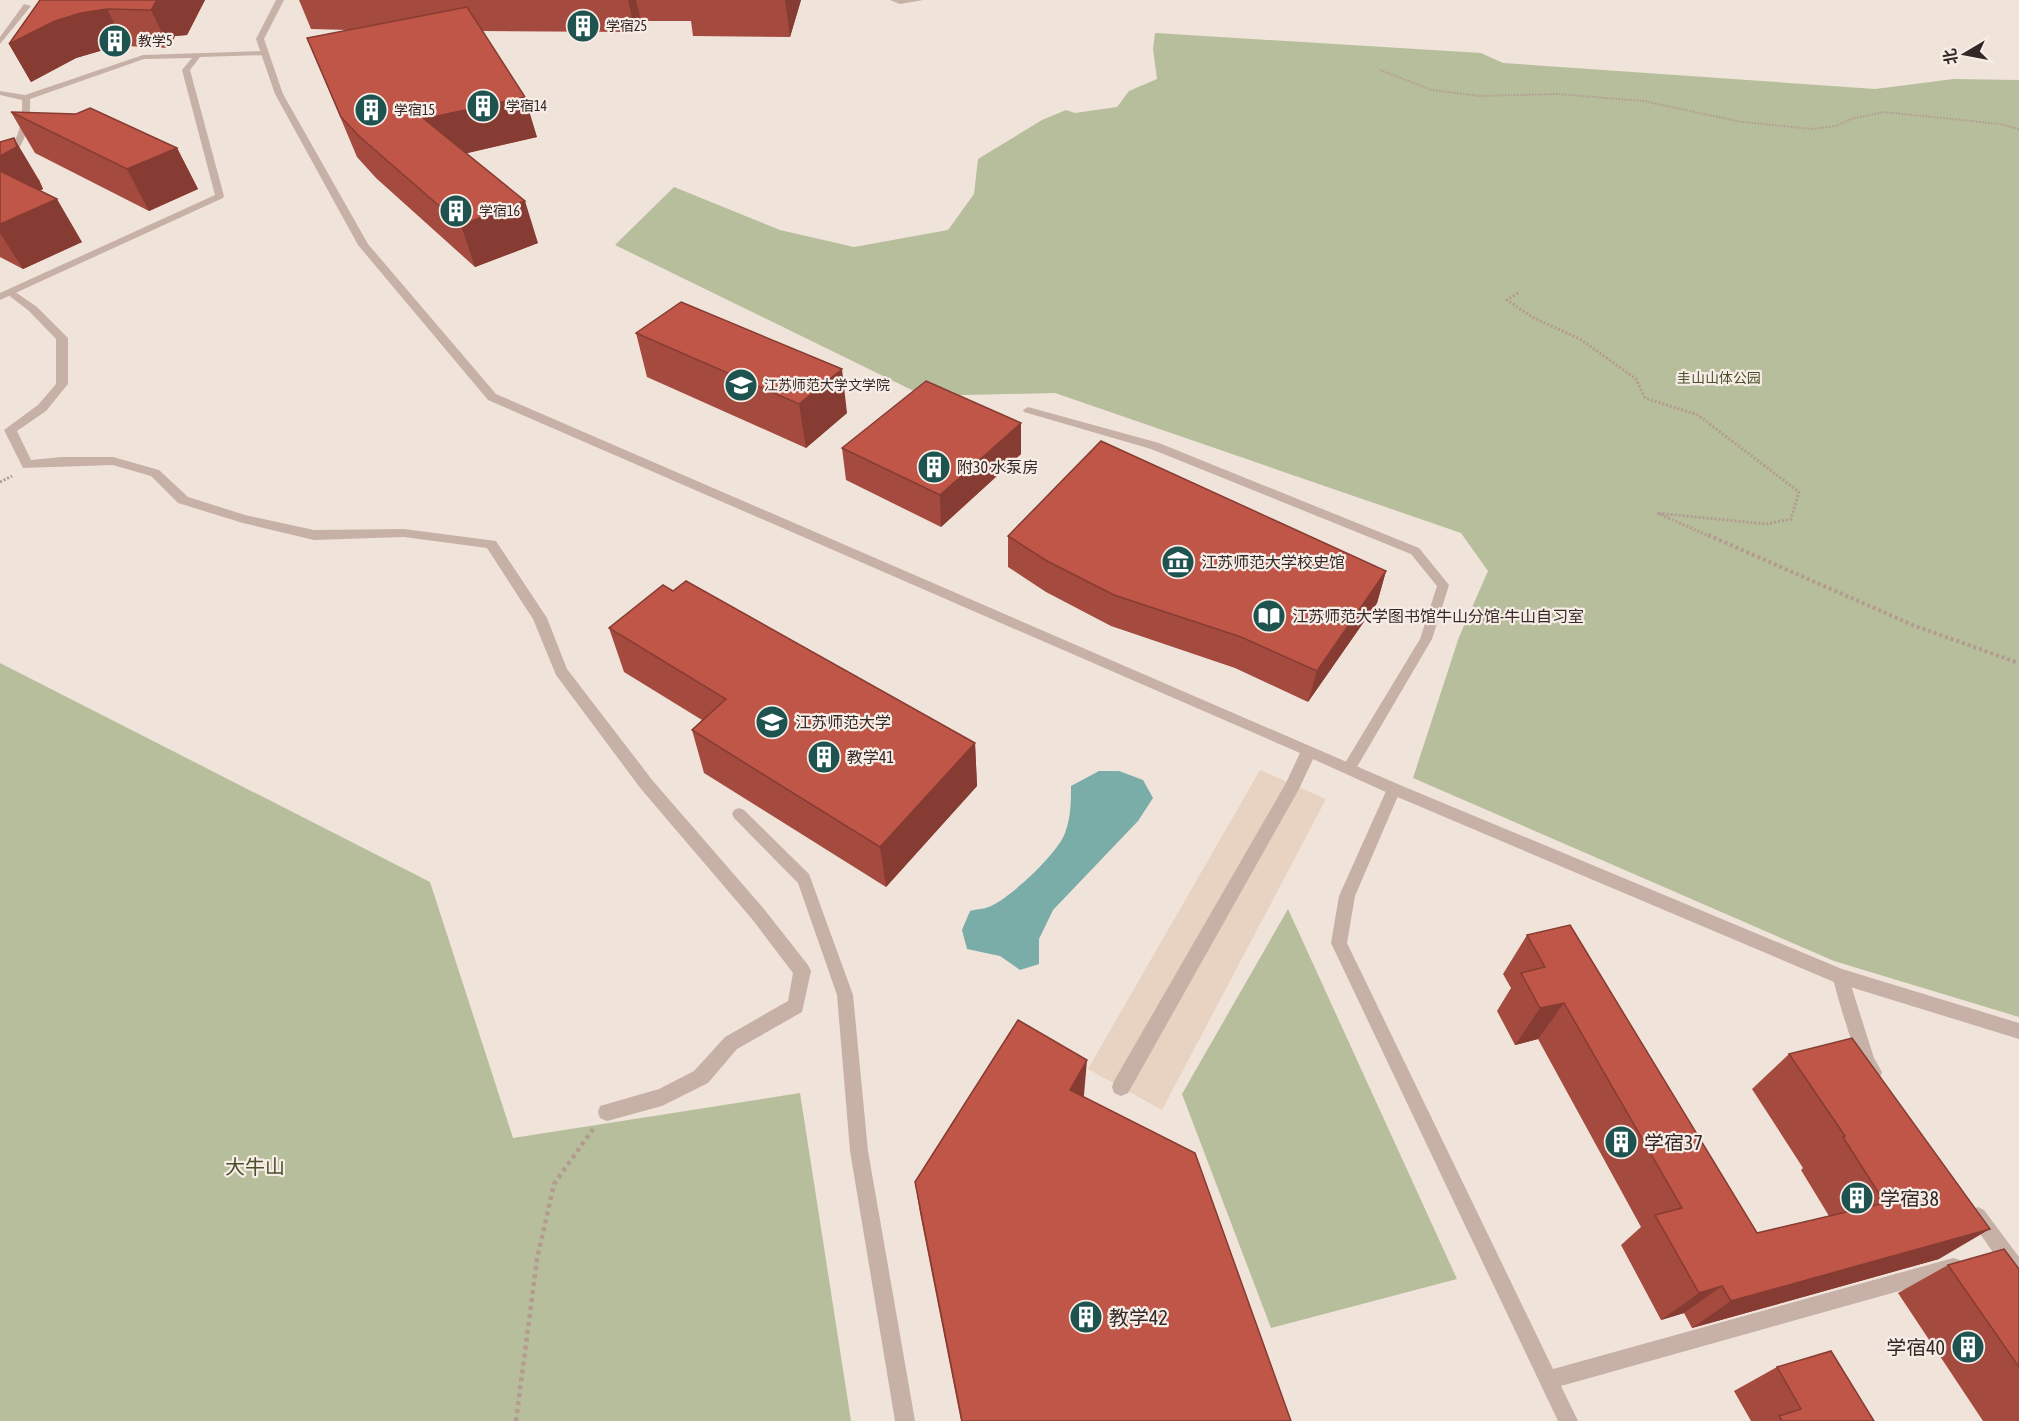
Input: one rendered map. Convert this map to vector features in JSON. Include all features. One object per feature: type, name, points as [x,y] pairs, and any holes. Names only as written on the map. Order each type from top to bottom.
[{"type":"street","points":[[280,0],[260,39],[279,94],[363,245],[492,397],[1309,750],[1394,789],[1840,976],[2019,1031]]},
{"type":"street","points":[[894,0],[900,2],[919,0]]},
{"type":"street","points":[[6,294],[33,309],[62,338],[62,384],[42,408],[10,430],[27,465],[61,461],[113,461],[155,473],[183,500],[243,519],[314,535],[404,533],[491,544],[540,618],[561,671],[647,785],[744,898],[802,971],[796,1006],[731,1043],[701,1077],[662,1097],[607,1112]]},
{"type":"street","points":[[1121,1087],[1293,785],[1309,750]]},
{"type":"lane","points":[[0,42],[27,6]]},
{"type":"lane","points":[[0,93],[27,98],[143,57],[265,54]]},
{"type":"lane","points":[[6,294],[220,196],[186,70],[198,56]]},
{"type":"lane","points":[[0,161],[22,138],[28,112],[27,98]]},
{"type":"lane","points":[[1028,410],[1155,446],[1415,551],[1443,585],[1426,639],[1349,768]]},
{"type":"lane","points":[[1394,789],[1347,896],[1339,944],[1568,1421]]},
{"type":"lane","points":[[739,814],[804,879],[845,995],[859,1151],[905,1421]]},
{"type":"lane","points":[[1840,976],[1867,1061],[1887,1090]]},
{"type":"lane","points":[[1970,1205],[2019,1273]]},
{"type":"lane","points":[[1548,1380],[2004,1252]]},
{"type":"path","points":[[1380,70],[1432,90],[1480,96],[1557,94],[1643,101],[1742,122],[1812,129],[1836,126],[1851,119],[1884,112],[2000,124],[2019,129]]},
{"type":"path","points":[[1518,293],[1507,300],[1532,316],[1580,339],[1636,379],[1645,398],[1698,415],[1799,492],[1791,519],[1766,524],[1657,513],[1915,626],[2019,663]]},
{"type":"path","points":[[516,1421],[537,1259],[554,1184],[607,1112]]},
{"type":"green space","name":"圭山山体公园","points":[[1155,33],[1481,53],[1503,63],[1875,89],[1954,79],[2019,80],[2019,1017],[1834,961],[1413,778],[1459,637],[1488,571],[1461,533],[1055,393],[924,396],[615,245],[674,187],[780,230],[854,247],[948,230],[974,194],[978,159],[1042,120],[1066,110],[1075,113],[1117,107],[1129,91],[1157,79],[1153,49]]},
{"type":"green space","name":"大牛山","points":[[0,663],[430,882],[513,1138],[800,1093],[851,1421],[0,1421]]},
{"type":"green space","points":[[1288,909],[1457,1279],[1271,1328],[1182,1094]]},
{"type":"shaded area","points":[[1260,770],[1326,799],[1162,1110],[1088,1069]]},
{"type":"water","points":[[1099,771],[1119,771],[1143,780],[1153,798],[1138,821],[1053,910],[1039,939],[1039,964],[1020,970],[1000,956],[967,949],[962,930],[970,911],[988,907],[1002,900],[1044,862],[1065,833],[1070,815],[1071,786]]},
{"type":"building","points":[[40,0],[157,0],[151,10],[107,9],[81,13],[55,21],[9,44]]},
{"type":"building","points":[[467,7],[525,97],[424,119],[525,201],[461,225],[360,137],[341,117],[307,38]]},
{"type":"building","points":[[90,108],[177,148],[127,169],[11,112],[76,114]]},
{"type":"building","points":[[14,138],[17,147],[0,156],[0,142]]},
{"type":"building","points":[[0,171],[57,199],[0,224]]},
{"type":"building","points":[[681,302],[842,369],[799,404],[636,333]]},
{"type":"building","points":[[926,381],[1021,423],[940,495],[842,448]]},
{"type":"building","points":[[1101,441],[1386,571],[1317,671],[1241,637],[1114,595],[1047,561],[1008,536]]},
{"type":"building","name":"教学41","points":[[686,581],[975,743],[880,847],[692,730],[726,699],[609,628],[663,585],[673,591]]},
{"type":"building","points":[[1570,925],[1757,1233],[1885,1203],[1843,1137],[1845,1136],[1789,1054],[1852,1038],[1990,1229],[1731,1301],[1722,1286],[1699,1293],[1655,1215],[1682,1208],[1564,1003],[1540,1008],[1521,973],[1545,967],[1527,935]]},
{"type":"building","name":"教学42","points":[[1018,1020],[1087,1060],[1070,1090],[1195,1153],[1291,1421],[962,1421],[915,1182]]},
{"type":"building","points":[[2004,1249],[2019,1269],[2019,1367],[1948,1265]]},
{"type":"building","points":[[1831,1351],[1874,1421],[1782,1421],[1779,1416],[1801,1409],[1777,1367]]},
{"type":"place","name":"学宿25","points":[[583,26]]},
{"type":"place","name":"教学5","points":[[115,41]]},
{"type":"place","name":"学宿14","points":[[483,106]]},
{"type":"place","name":"学宿15","points":[[371,110]]},
{"type":"place","name":"学宿16","points":[[456,211]]},
{"type":"place","name":"江苏师范大学文学院","points":[[741,385]]},
{"type":"place","name":"附30 水泵房","points":[[934,467]]},
{"type":"place","name":"江苏师范大学校史馆","points":[[1178,562]]},
{"type":"place","name":"江苏师范大学图书馆牛山分馆-牛山自习室","points":[[1269,616]]},
{"type":"place","name":"江苏师范大学","points":[[772,722]]},
{"type":"place","name":"教学41","points":[[824,757]]},
{"type":"place","name":"学宿37","points":[[1621,1142]]},
{"type":"place","name":"学宿38","points":[[1857,1198]]},
{"type":"place","name":"教学42","points":[[1086,1317]]},
{"type":"place","name":"学宿40","points":[[1968,1347]]}]
